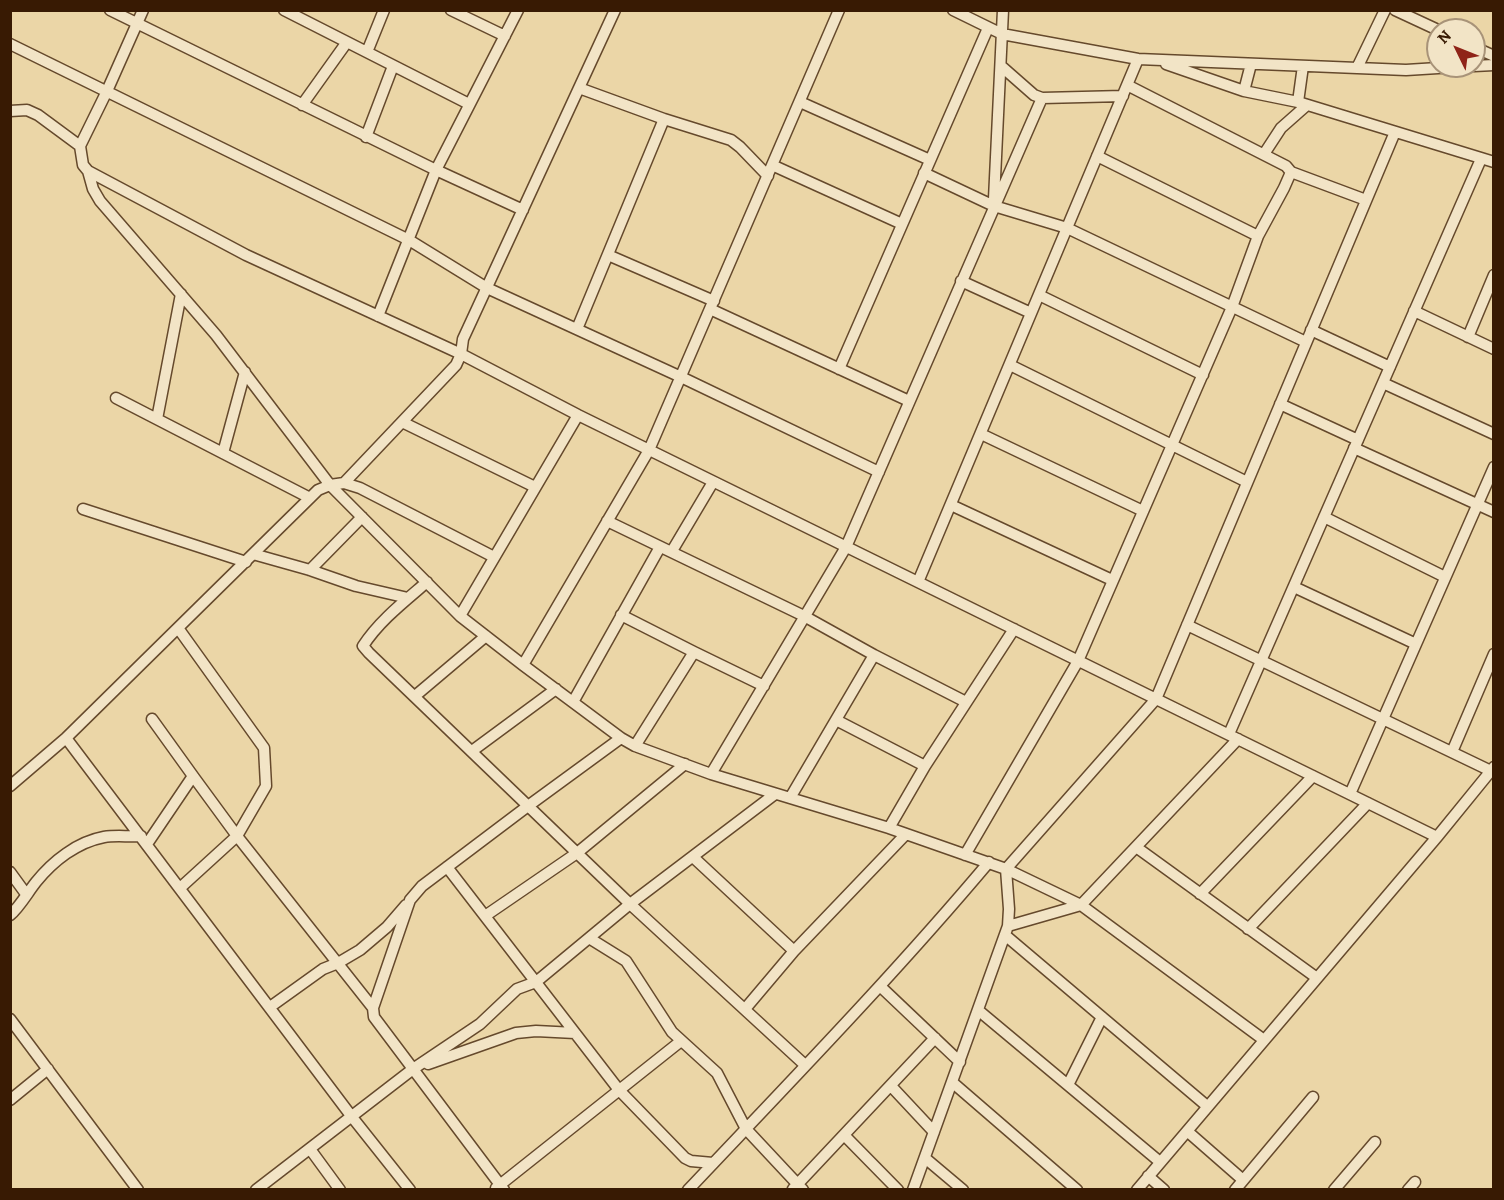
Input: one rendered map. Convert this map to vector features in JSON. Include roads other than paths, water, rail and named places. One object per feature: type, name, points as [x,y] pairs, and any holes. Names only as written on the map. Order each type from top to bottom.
[{"type":"street","points":[[110,10],[436,170],[523,210]]},
{"type":"street","points":[[143,10],[80,146],[83,165],[88,171],[246,255],[461,354],[713,482],[1437,837]]},
{"type":"street","points":[[284,10],[469,104]]},
{"type":"street","points":[[367,52],[384,10]]},
{"type":"street","points":[[451,10],[505,36]]},
{"type":"street","points":[[378,316],[436,170],[518,10]]},
{"type":"street","points":[[344,483],[456,365],[461,354],[463,339],[615,10]]},
{"type":"street","points":[[523,665],[649,450],[839,10]]},
{"type":"street","points":[[953,10],[1002,34],[1138,59],[1406,70],[1426,69]]},
{"type":"street","points":[[994,206],[1003,10]]},
{"type":"street","points":[[1357,68],[1385,10]]},
{"type":"street","points":[[1395,10],[1426,24]]},
{"type":"street","points":[[838,369],[988,28]]},
{"type":"street","points":[[302,105],[347,42]]},
{"type":"street","points":[[10,44],[409,240],[487,288],[681,377],[879,472]]},
{"type":"street","points":[[918,582],[1138,59]]},
{"type":"street","points":[[1153,60],[1244,91],[1303,104],[1494,162]]},
{"type":"street","points":[[1244,91],[1251,63]]},
{"type":"street","points":[[366,136],[393,66]]},
{"type":"street","points":[[1001,66],[1042,98],[1125,90],[1264,154],[1286,166],[1291,172],[1366,200]]},
{"type":"street","points":[[1264,154],[1281,128],[1303,104],[1303,66]]},
{"type":"street","points":[[579,88],[664,119],[731,140],[768,176]]},
{"type":"street","points":[[711,774],[846,547],[1042,98]]},
{"type":"street","points":[[800,102],[930,160]]},
{"type":"street","points":[[10,111],[27,110],[38,115],[80,146]]},
{"type":"street","points":[[577,329],[664,119]]},
{"type":"street","points":[[913,1190],[1007,931],[1009,909],[1006,869],[1156,699],[1395,132]]},
{"type":"street","points":[[1097,156],[1258,236]]},
{"type":"street","points":[[1007,931],[1081,905],[1136,848],[1233,737],[1261,660],[1482,159]]},
{"type":"street","points":[[772,165],[902,224]]},
{"type":"street","points":[[88,171],[93,189],[100,201],[216,335],[330,486],[460,616],[621,738],[635,746],[711,774],[889,828],[1006,869],[1081,905],[1264,1040]]},
{"type":"street","points":[[965,855],[1078,661],[1232,307],[1258,236],[1291,172]]},
{"type":"street","points":[[924,173],[994,206],[1067,228],[1306,342]]},
{"type":"street","points":[[608,255],[838,369],[909,401]]},
{"type":"street","points":[[1468,337],[1494,275]]},
{"type":"street","points":[[961,281],[1031,313]]},
{"type":"street","points":[[157,419],[181,294]]},
{"type":"street","points":[[1039,295],[1203,375]]},
{"type":"street","points":[[1414,311],[1494,349]]},
{"type":"street","points":[[1311,330],[1390,367]]},
{"type":"street","points":[[1010,365],[1247,482]]},
{"type":"street","points":[[223,453],[244,372]]},
{"type":"street","points":[[1383,383],[1494,434]]},
{"type":"street","points":[[116,398],[310,498]]},
{"type":"street","points":[[1280,404],[1494,512]]},
{"type":"street","points":[[460,616],[578,415]]},
{"type":"street","points":[[402,422],[535,487]]},
{"type":"street","points":[[981,434],[1143,511]]},
{"type":"street","points":[[1350,794],[1494,467]]},
{"type":"street","points":[[672,551],[713,482]]},
{"type":"street","points":[[10,786],[66,738],[318,490],[344,483],[360,488],[494,557]]},
{"type":"street","points":[[951,505],[1112,580]]},
{"type":"street","points":[[83,509],[249,558],[310,570],[356,586],[408,598]]},
{"type":"street","points":[[310,570],[362,517]]},
{"type":"street","points":[[1324,518],[1445,577]]},
{"type":"street","points":[[607,521],[804,616],[966,702]]},
{"type":"street","points":[[573,702],[660,547]]},
{"type":"street","points":[[427,582],[370,635],[363,646],[630,904],[805,1065]]},
{"type":"street","points":[[1294,586],[1416,644]]},
{"type":"street","points":[[621,615],[764,686]]},
{"type":"street","points":[[1137,1190],[1492,769],[1187,625]]},
{"type":"street","points":[[178,628],[264,748],[266,786],[237,836],[180,888]]},
{"type":"street","points":[[889,828],[925,766],[1014,629]]},
{"type":"street","points":[[415,696],[486,636]]},
{"type":"street","points":[[635,746],[694,652]]},
{"type":"street","points":[[1452,752],[1494,654]]},
{"type":"street","points":[[789,798],[874,655]]},
{"type":"street","points":[[472,751],[556,689]]},
{"type":"street","points":[[152,719],[237,836],[373,1008]]},
{"type":"street","points":[[836,720],[925,766]]},
{"type":"street","points":[[66,738],[410,1190]]},
{"type":"street","points":[[270,1007],[323,969],[360,950],[387,927],[422,886],[621,738]]},
{"type":"street","points":[[485,916],[577,853],[685,764]]},
{"type":"street","points":[[144,840],[193,776]]},
{"type":"street","points":[[1200,894],[1313,776]]},
{"type":"street","points":[[256,1190],[413,1069],[480,1024],[517,989],[536,982],[630,904],[775,794]]},
{"type":"street","points":[[1248,929],[1368,803]]},
{"type":"street","points":[[745,1010],[794,951],[906,834]]},
{"type":"street","points":[[10,915],[55,861],[79,846],[102,837],[144,840]]},
{"type":"street","points":[[1136,848],[1317,978]]},
{"type":"street","points":[[693,856],[794,951]]},
{"type":"street","points":[[688,1190],[880,986],[989,862]]},
{"type":"street","points":[[447,867],[619,1090],[685,1158],[691,1161],[713,1163]]},
{"type":"street","points":[[10,872],[26,894]]},
{"type":"street","points":[[410,900],[373,1008],[374,1017],[500,1188],[681,1041]]},
{"type":"street","points":[[1007,931],[1102,1017],[1207,1106]]},
{"type":"street","points":[[589,938],[626,961],[672,1032],[717,1073],[746,1129],[798,1188],[935,1038]]},
{"type":"street","points":[[880,986],[960,1062]]},
{"type":"street","points":[[978,1011],[1161,1162]]},
{"type":"street","points":[[1068,1085],[1102,1017]]},
{"type":"street","points":[[10,1019],[138,1190]]},
{"type":"street","points":[[413,1069],[516,1033],[536,1031],[575,1033]]},
{"type":"street","points":[[10,1100],[48,1069]]},
{"type":"street","points":[[952,1082],[1077,1190]]},
{"type":"street","points":[[891,1086],[934,1132]]},
{"type":"street","points":[[1235,1190],[1313,1097]]},
{"type":"street","points":[[1187,1131],[1243,1179]]},
{"type":"street","points":[[844,1135],[898,1190]]},
{"type":"street","points":[[1334,1190],[1375,1142]]},
{"type":"street","points":[[310,1149],[340,1190]]},
{"type":"street","points":[[925,1158],[963,1190]]},
{"type":"street","points":[[1148,1176],[1164,1190]]}]
